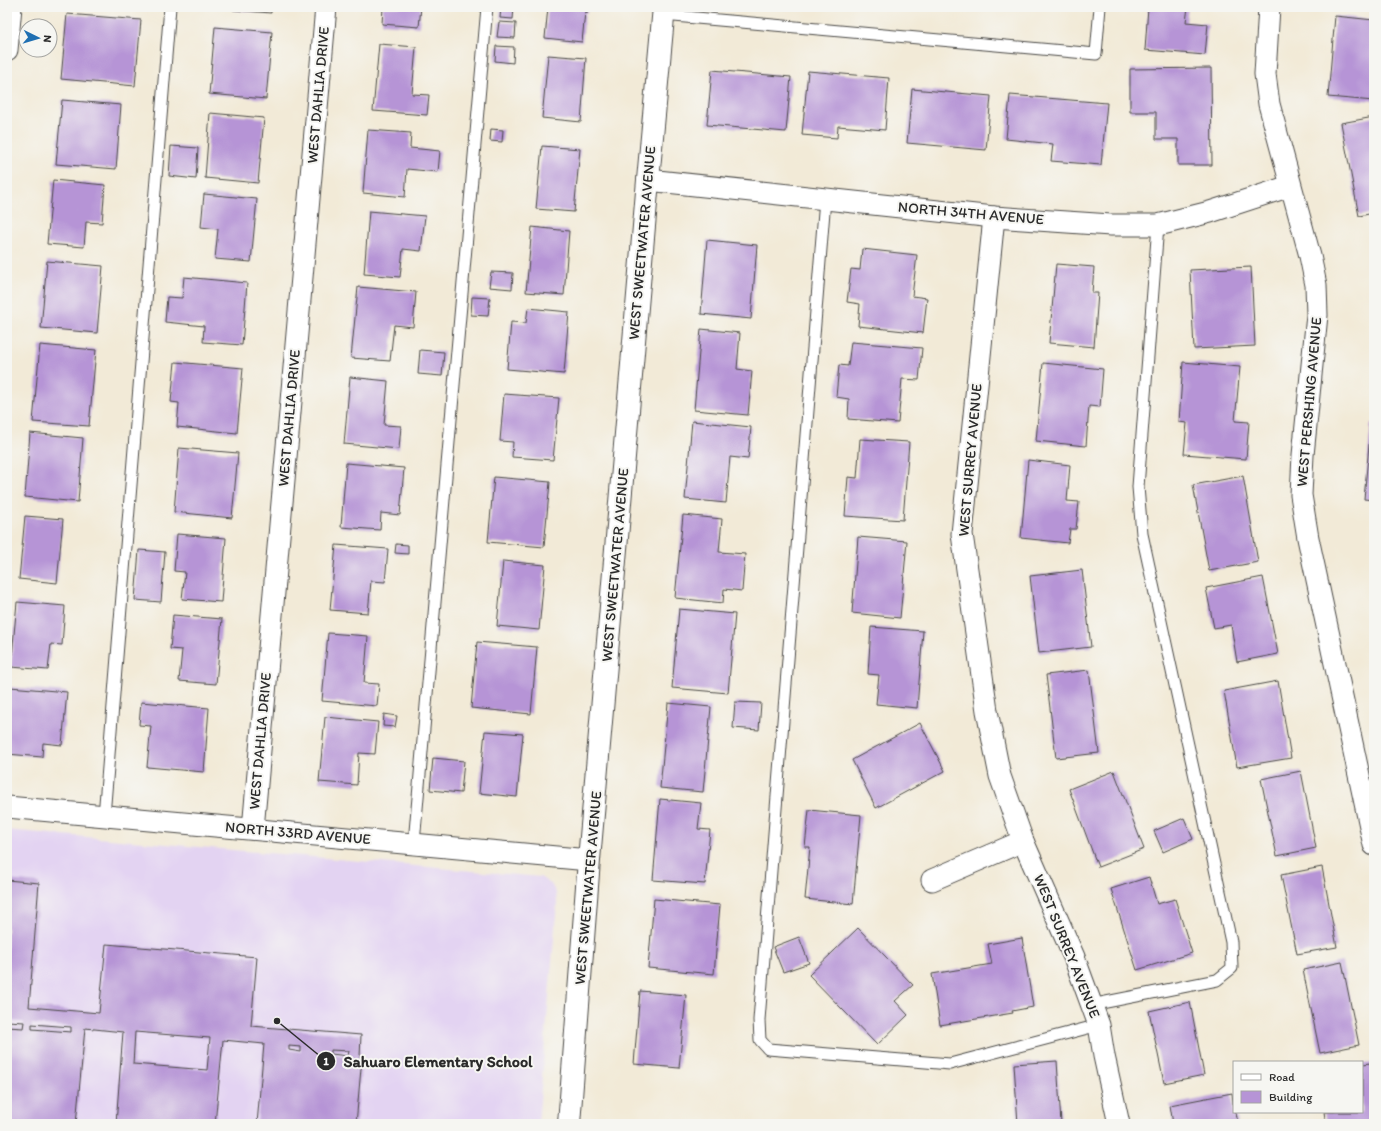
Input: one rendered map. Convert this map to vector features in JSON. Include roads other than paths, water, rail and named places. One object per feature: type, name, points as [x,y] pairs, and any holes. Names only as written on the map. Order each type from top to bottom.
[{"type":"street","points":[[7,50],[11,7]]},
{"type":"street","name":"WEST DAHLIA DRIVE","points":[[252,829],[326,7]]},
{"type":"street","name":"WEST PERSHING AVENUE","points":[[1269,7],[1265,74],[1269,104],[1310,256],[1316,285],[1317,315],[1303,455],[1302,495],[1308,538],[1374,845]]},
{"type":"street","name":"WEST SWEETWATER AVENUE","points":[[569,1124],[648,180],[664,11]]},
{"type":"street","name":"NORTH 34TH AVENUE","points":[[648,180],[994,217],[1111,225],[1158,225],[1210,212],[1290,186]]},
{"type":"street","name":"WEST SURREY AVENUE","points":[[994,217],[962,534],[987,711],[1000,776],[1023,841],[1074,957],[1099,1025],[1104,1056],[1119,1124]]},
{"type":"street","name":"NORTH 33RD AVENUE","points":[[7,807],[590,860]]},
{"type":"street","points":[[932,880],[1023,841]]},
{"type":"lane","points":[[104,816],[170,7]]},
{"type":"lane","points":[[414,843],[487,7]]},
{"type":"lane","points":[[664,11],[1096,54],[1100,7]]},
{"type":"lane","points":[[824,199],[759,1020],[760,1040],[768,1049],[950,1064],[1099,1025]]},
{"type":"lane","points":[[1091,1005],[1217,980],[1232,968],[1231,942],[1142,534],[1138,487],[1158,225]]},
{"type":"place","name":"Sahuaro Elementary School","points":[[277,1021]]}]
